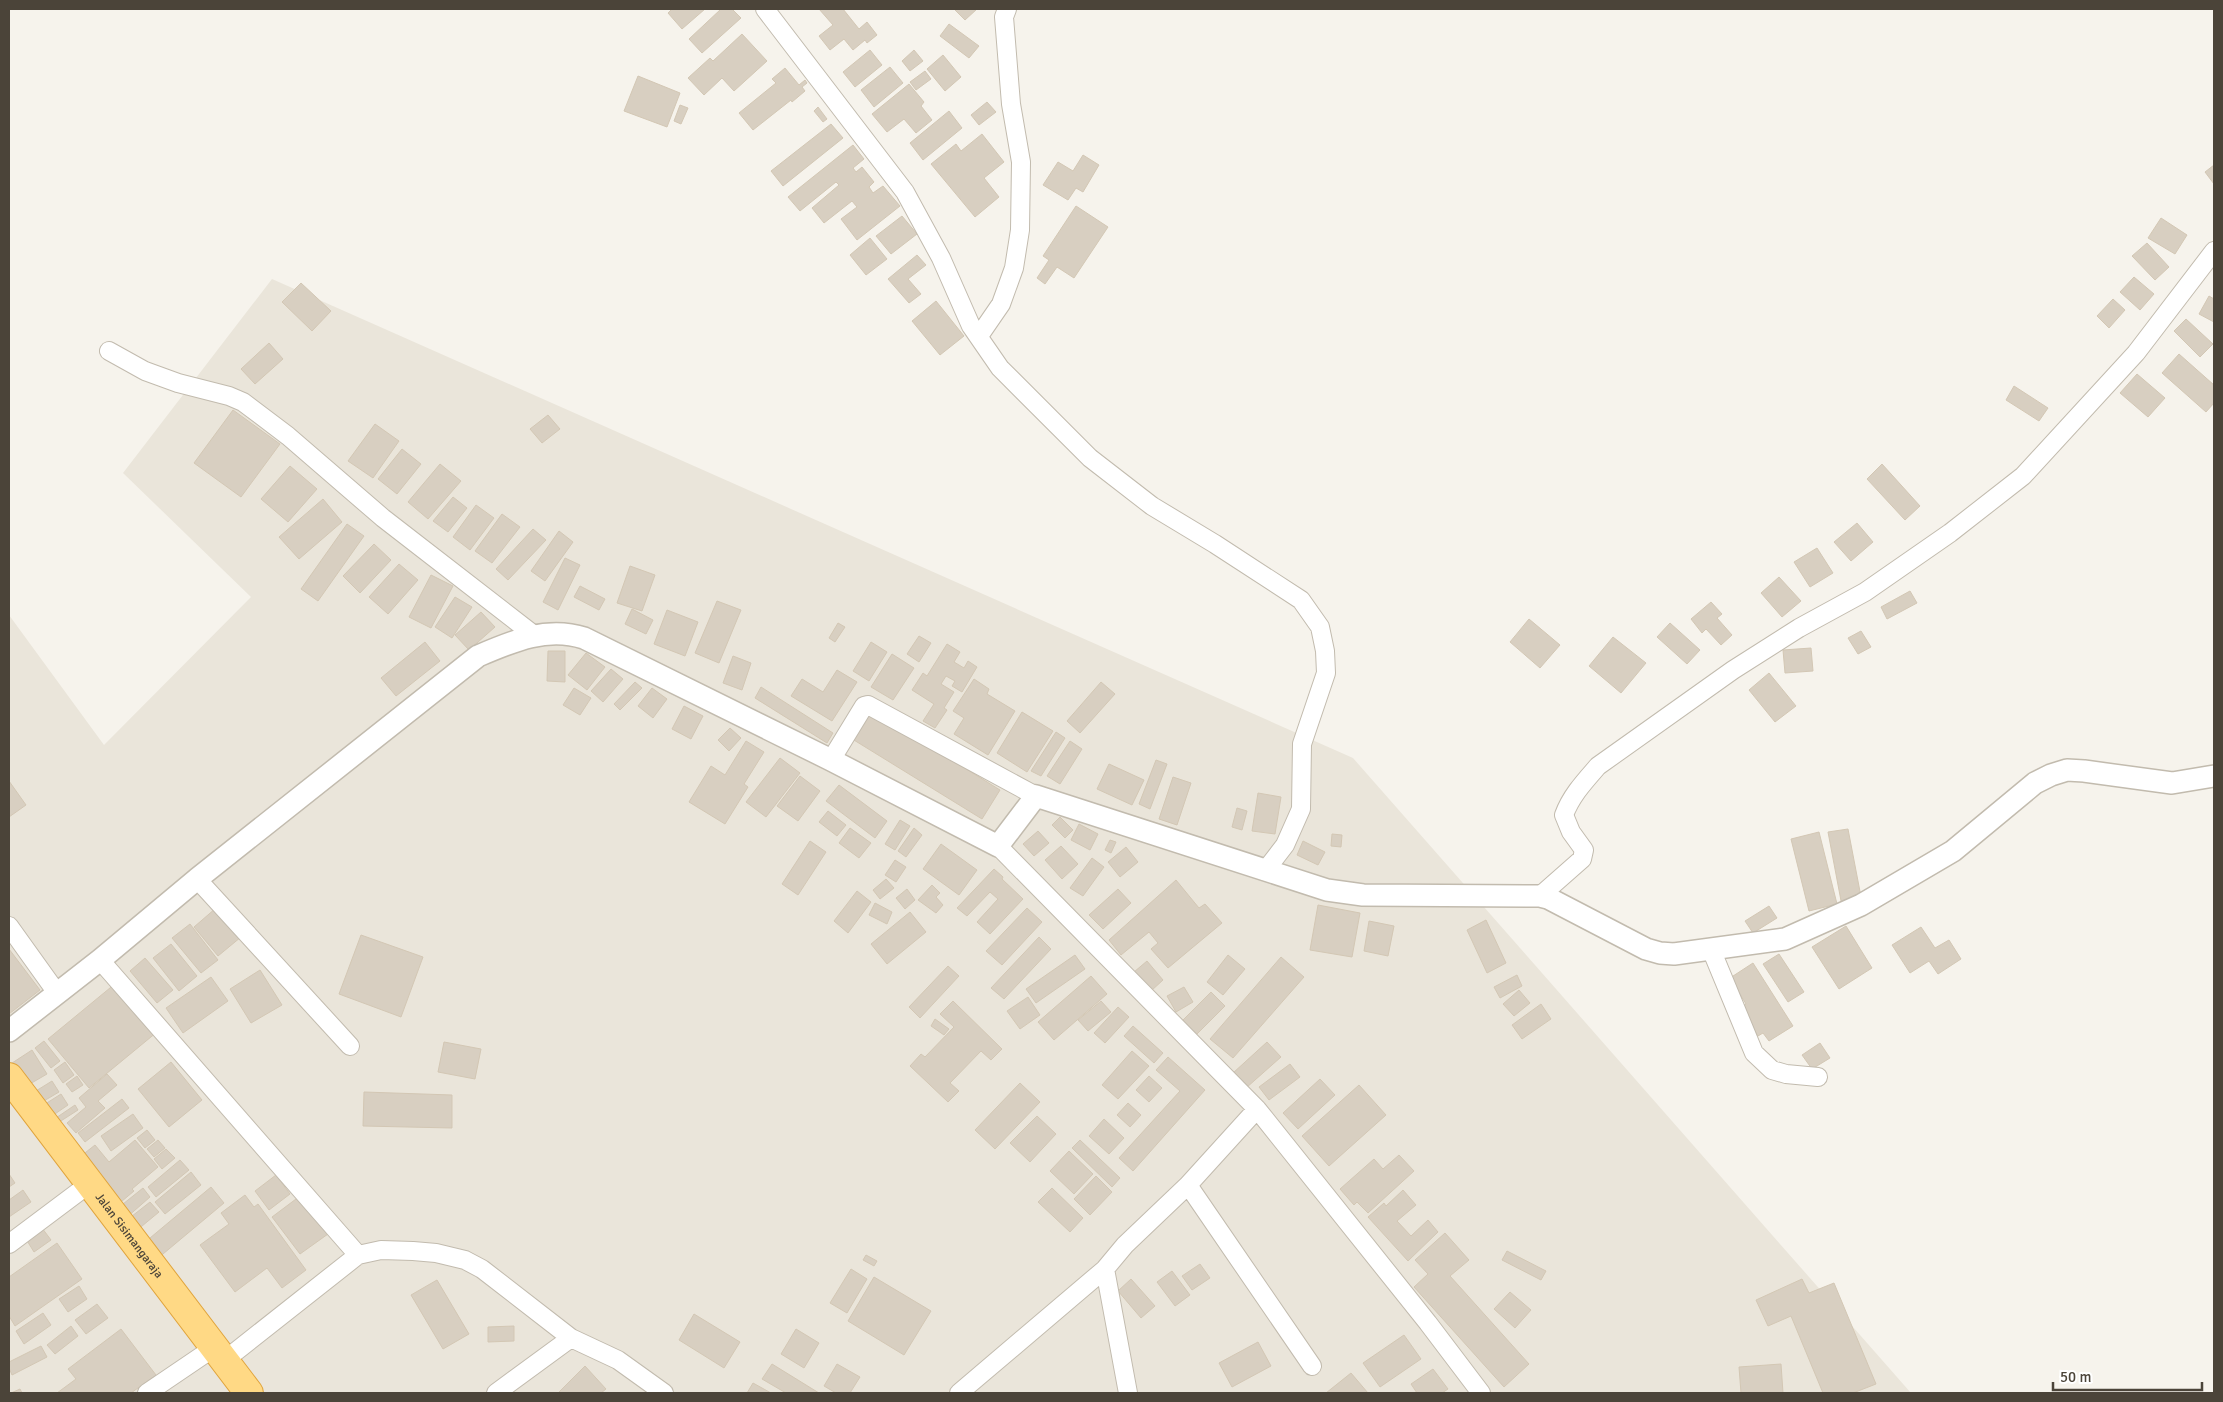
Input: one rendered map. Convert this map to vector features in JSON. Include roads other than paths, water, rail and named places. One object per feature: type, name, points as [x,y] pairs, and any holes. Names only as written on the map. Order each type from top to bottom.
[{"type":"highway","name":"Jalan Sisimangaraja","points":[[9,1077],[215,1356],[236,1393]]},
{"type":"highway","name":"Jalan Sisimangaraja","points":[[9,1094],[81,1190],[215,1356],[249,1393]]},
{"type":"street","points":[[765,9],[905,192],[941,258],[971,326],[1000,368],[1090,458],[1152,506],[1301,600],[1320,627],[1325,651],[1326,673],[1302,744],[1301,809],[1285,846],[1265,870]]},
{"type":"street","points":[[978,336],[1001,304],[1014,268],[1020,230],[1021,162],[1011,104],[1004,17],[1007,9]]},
{"type":"street","points":[[1540,896],[1582,859],[1584,850],[1570,832],[1564,815],[1572,797],[1598,766],[1734,670],[1799,628],[1865,592],[1950,533],[2024,476],[2136,352],[2214,251]]},
{"type":"street","points":[[109,351],[145,371],[243,402],[288,436],[384,518],[534,636]]},
{"type":"street","points":[[9,1032],[100,960],[197,878],[478,656],[534,636],[552,632],[571,634],[584,638],[831,760],[998,846],[1257,1109],[1428,1323],[1481,1393]]},
{"type":"street","points":[[831,760],[864,706],[868,704],[1036,796],[1327,890],[1362,895],[1540,896],[1555,901],[1646,949],[1674,954],[1785,939],[1861,905],[1953,850],[2035,784],[2051,775],[2067,770],[2084,771],[2172,783],[2214,776]]},
{"type":"street","points":[[998,846],[1036,796]]},
{"type":"street","points":[[197,878],[350,1046]]},
{"type":"street","points":[[9,926],[57,993]]},
{"type":"street","points":[[1711,949],[1758,1058],[1772,1070],[1786,1074],[1818,1077]]},
{"type":"street","points":[[100,960],[358,1255]]},
{"type":"street","points":[[959,1393],[1105,1270],[1125,1245],[1188,1185],[1257,1109]]},
{"type":"street","points":[[1188,1185],[1312,1366]]},
{"type":"street","points":[[9,1244],[81,1190]]},
{"type":"street","points":[[147,1393],[215,1356],[358,1255],[381,1250],[436,1254],[465,1260],[482,1269],[571,1338],[618,1360],[664,1393]]},
{"type":"street","points":[[1105,1270],[1128,1393]]},
{"type":"street","points":[[496,1393],[571,1338]]}]
